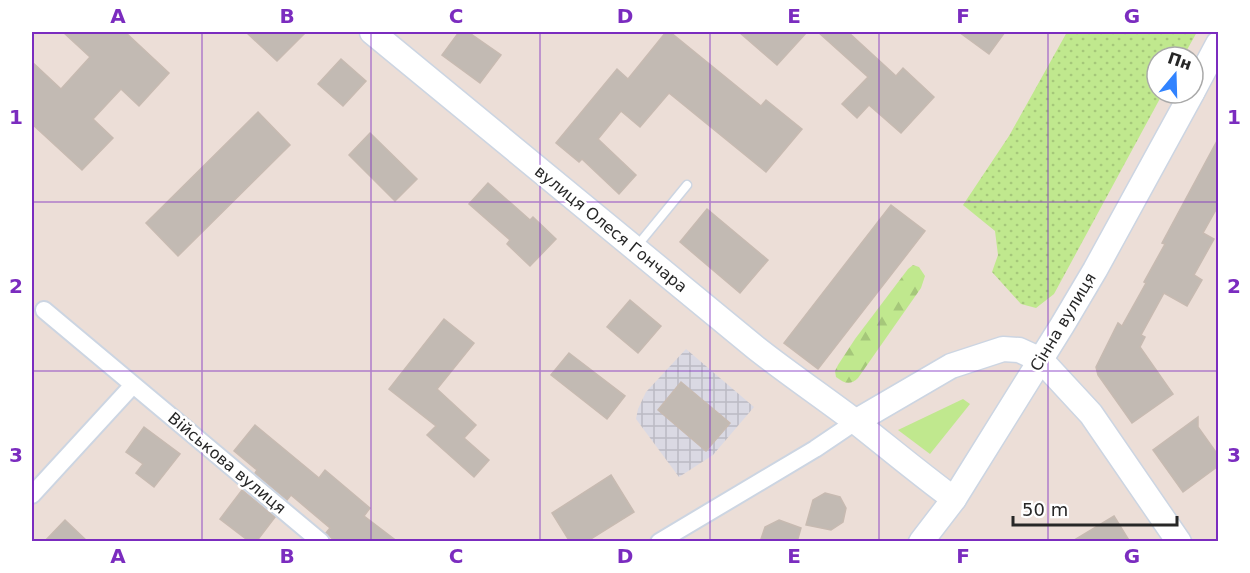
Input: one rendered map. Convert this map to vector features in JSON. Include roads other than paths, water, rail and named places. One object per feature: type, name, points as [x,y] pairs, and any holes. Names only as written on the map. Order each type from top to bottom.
[{"type":"main road","name":"вулиця Олеся Гончара","points":[[372,32],[756,348],[954,499]]},
{"type":"main road","name":"Сінна вулиця","points":[[1205,68],[1218,44]]},
{"type":"main road","name":"Сінна вулиця","points":[[921,542],[954,499],[1041,360],[1095,270],[1185,105]]},
{"type":"main road","points":[[855,422],[951,366],[1003,349],[1019,350],[1041,360],[1091,414],[1179,542]]},
{"type":"street","name":"Військова вулиця","points":[[44,310],[321,542]]},
{"type":"street","points":[[32,495],[133,385]]},
{"type":"street","points":[[659,542],[815,449],[855,422]]},
{"type":"lane","points":[[634,248],[687,185]]}]
